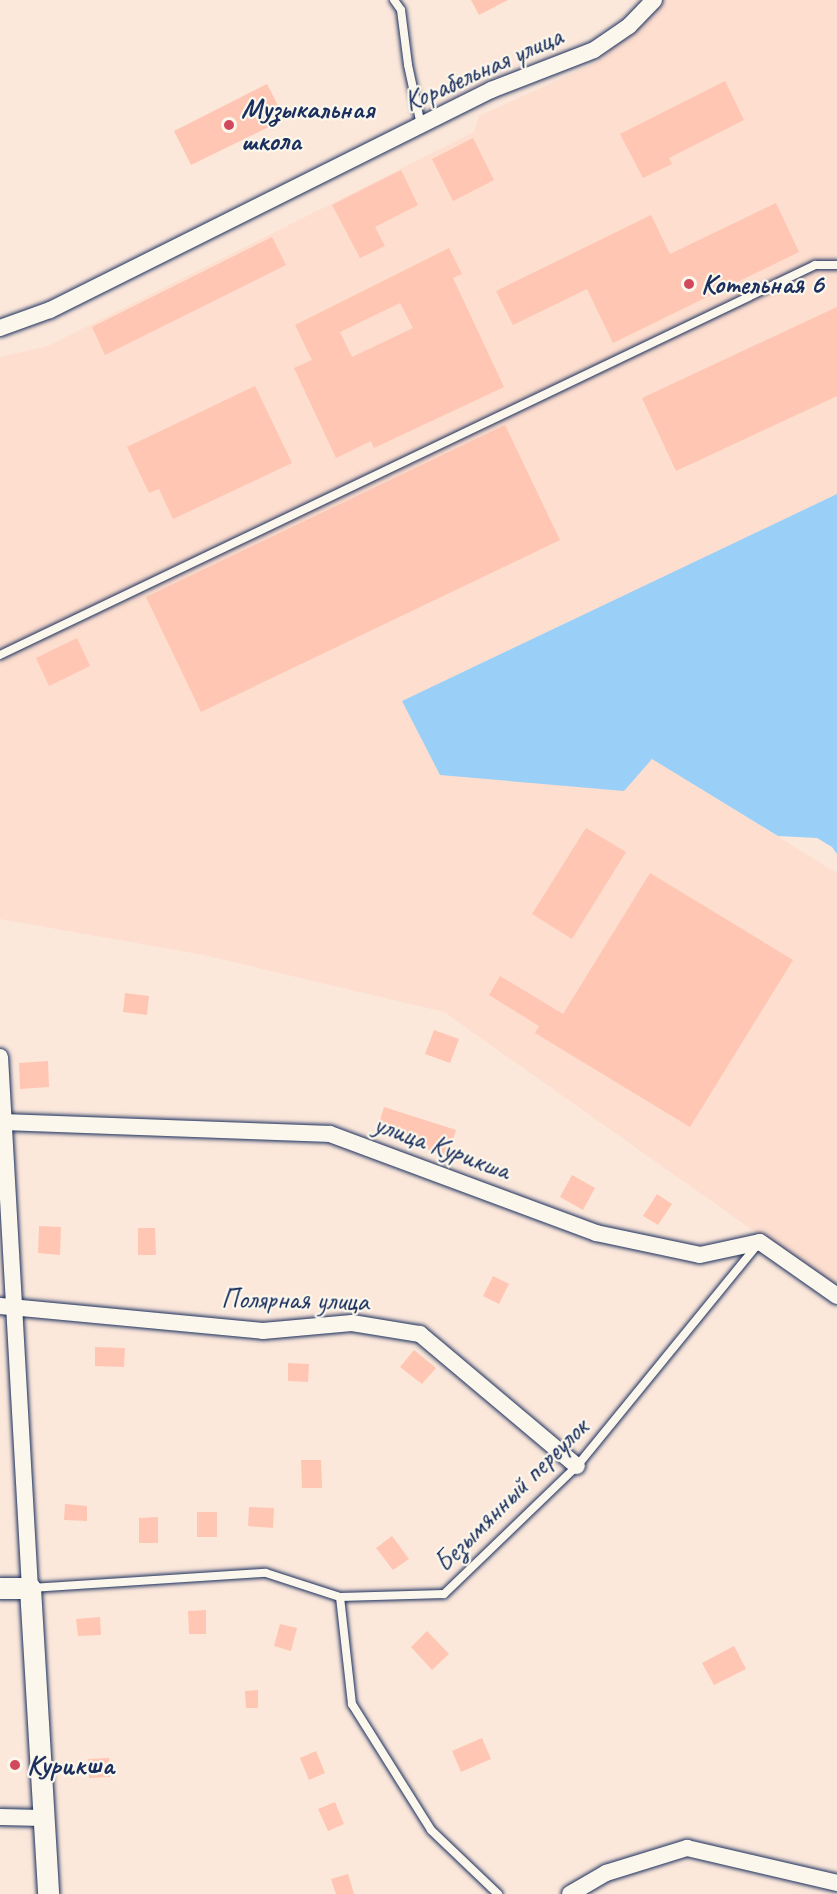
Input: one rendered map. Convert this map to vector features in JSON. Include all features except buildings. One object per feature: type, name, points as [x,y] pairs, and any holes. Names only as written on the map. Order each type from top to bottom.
[{"type":"street","name":"Корабельная улица","points":[[0,328],[50,310],[491,90],[594,50],[629,26],[654,0]]},
{"type":"street","points":[[0,1057],[4,1122],[7,1306],[30,1588],[48,1894]]},
{"type":"street","name":"улица Курикша","points":[[4,1122],[330,1134],[596,1233],[700,1255],[760,1242]]},
{"type":"street","points":[[760,1242],[837,1296]]},
{"type":"street","name":"Полярная улица","points":[[7,1306],[263,1331],[352,1323],[420,1334],[577,1466]]},
{"type":"street","points":[[0,1588],[30,1588]]},
{"type":"street","points":[[0,1817],[42,1818]]},
{"type":"street","points":[[570,1894],[606,1873],[687,1848],[837,1883]]},
{"type":"lane","points":[[394,0],[401,10],[408,65],[421,125]]},
{"type":"lane","points":[[0,655],[814,265],[837,265]]},
{"type":"lane","name":"Безымянный переулок","points":[[30,1588],[266,1573],[340,1597],[444,1594],[577,1466],[760,1242]]},
{"type":"lane","points":[[340,1597],[352,1704],[431,1830],[498,1894]]},
{"type":"shaded area","points":[[657,0],[837,0],[837,494],[402,701],[652,759],[837,873],[837,1290],[444,1012],[204,955],[0,919],[0,357],[48,346],[474,132],[479,116],[599,61]]},
{"type":"water","points":[[837,494],[837,854],[832,847],[817,838],[778,836],[652,759],[624,791],[440,775],[402,701]]},
{"type":"place","name":"Музыкальная школа","points":[[229,125]]},
{"type":"place","name":"Котельная 6","points":[[689,284]]},
{"type":"place","name":"Курикша","points":[[15,1765]]}]
